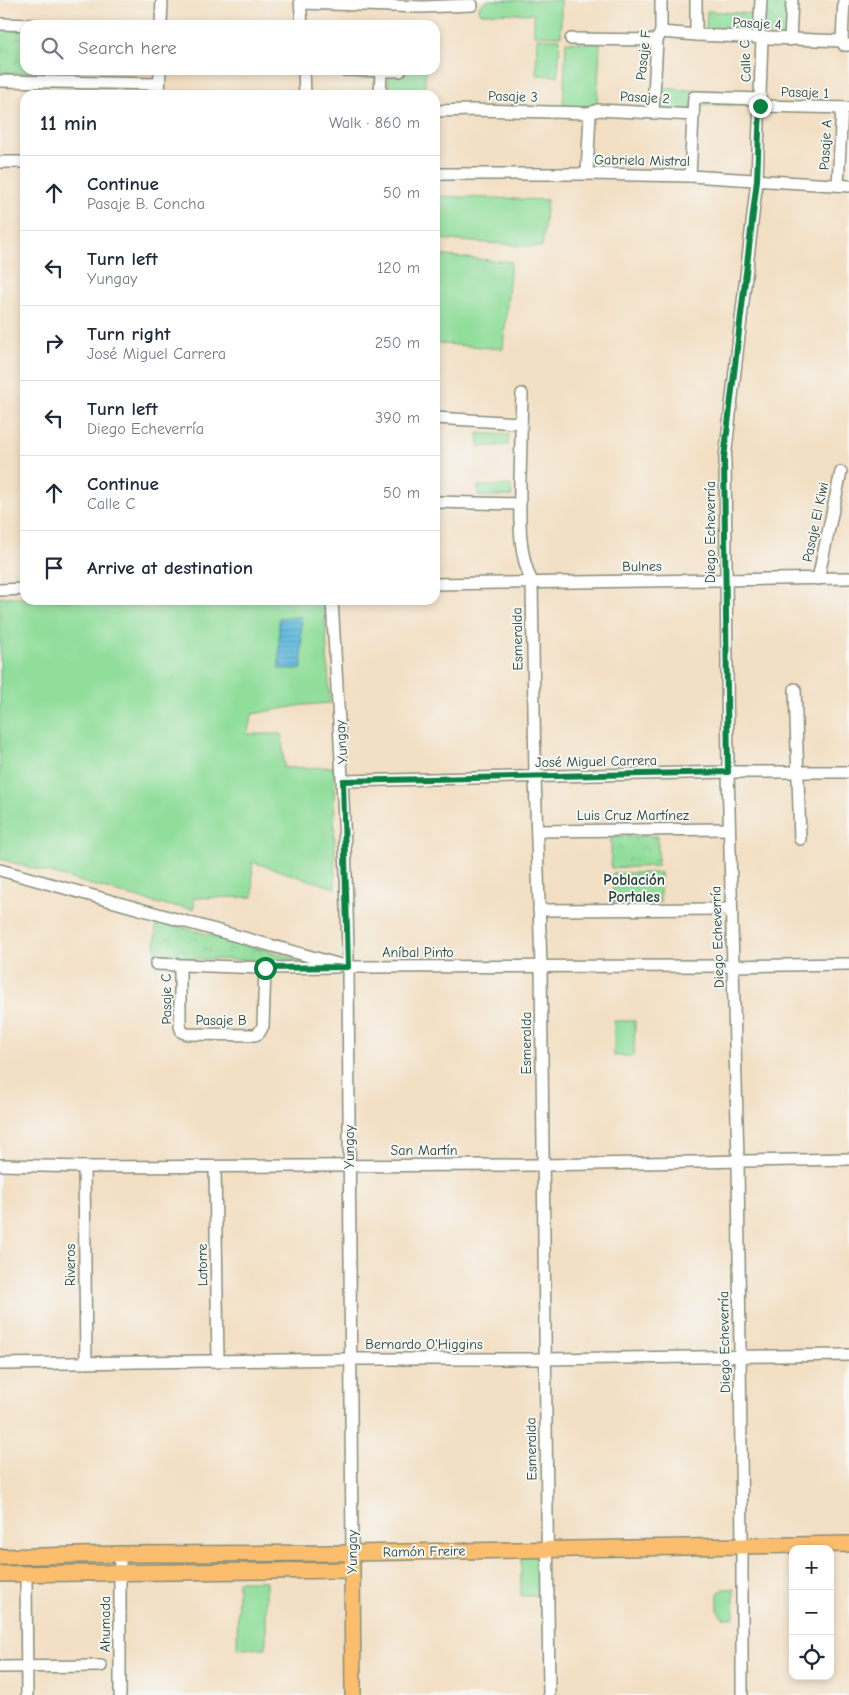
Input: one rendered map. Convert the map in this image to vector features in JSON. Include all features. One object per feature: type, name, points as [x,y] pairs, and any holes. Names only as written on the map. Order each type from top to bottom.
[{"type":"main road","name":"Ramón Freire","points":[[0,1557],[849,1544]]},
{"type":"main road","name":"Yungay","points":[[352,1553],[353,1695]]},
{"type":"main road","points":[[0,1574],[352,1570]]},
{"type":"street","points":[[161,20],[162,0]]},
{"type":"street","name":"Pasaje F","points":[[653,112],[661,0]]},
{"type":"street","points":[[696,0],[697,35]]},
{"type":"street","name":"Calle C","points":[[757,180],[762,38],[759,34],[761,0]]},
{"type":"street","points":[[790,40],[792,0]]},
{"type":"street","points":[[844,0],[845,43]]},
{"type":"street","points":[[302,20],[301,1],[364,2],[423,7],[474,2]]},
{"type":"street","points":[[0,24],[20,25]]},
{"type":"street","name":"Pasaje 4","points":[[571,39],[697,35],[845,43]]},
{"type":"street","points":[[0,81],[159,90],[160,75]]},
{"type":"street","points":[[304,75],[305,90]]},
{"type":"street","points":[[380,75],[380,90]]},
{"type":"street","name":"Pasaje 1","points":[[694,115],[694,97],[846,108]]},
{"type":"street","name":"Pasaje A","points":[[843,185],[846,108]]},
{"type":"street","name":"Pasaje 3","points":[[440,111],[592,112]]},
{"type":"street","points":[[587,174],[592,112]]},
{"type":"street","name":"Pasaje 2","points":[[592,112],[653,112],[694,115]]},
{"type":"street","points":[[690,176],[694,115]]},
{"type":"street","points":[[0,162],[20,162]]},
{"type":"street","name":"Gabriela Mistral","points":[[440,174],[690,176],[843,185]]},
{"type":"street","name":"Diego Echeverría","points":[[742,1695],[738,1160],[729,829],[724,458],[757,180]]},
{"type":"street","name":"Esmeralda","points":[[522,394],[520,504],[522,552],[525,568],[532,582],[539,910],[549,1695]]},
{"type":"street","points":[[440,418],[521,423]]},
{"type":"street","name":"Pasaje El Kiwi","points":[[818,579],[841,472]]},
{"type":"street","points":[[440,502],[520,504]]},
{"type":"street","name":"Bulnes","points":[[440,584],[849,578]]},
{"type":"street","points":[[0,590],[20,589]]},
{"type":"street","name":"Yungay","points":[[332,605],[343,781],[348,967],[349,1359],[352,1553]]},
{"type":"street","points":[[795,689],[800,839]]},
{"type":"street","name":"José Miguel Carrera","points":[[343,781],[728,772],[849,772]]},
{"type":"street","name":"Luis Cruz Martínez","points":[[537,831],[729,829]]},
{"type":"street","name":"Aníbal Pinto","points":[[0,870],[348,967],[849,964]]},
{"type":"street","points":[[539,910],[731,908]]},
{"type":"street","points":[[156,964],[265,968],[348,967]]},
{"type":"street","name":"Pasaje C","points":[[180,966],[180,1026],[182,1032]]},
{"type":"street","name":"Pasaje B","points":[[182,1032],[186,1034],[255,1035],[260,1033],[263,1026],[265,968]]},
{"type":"street","name":"San Martín","points":[[0,1165],[215,1167],[542,1165],[849,1158]]},
{"type":"street","name":"Riveros","points":[[84,1167],[86,1363]]},
{"type":"street","name":"Latorre","points":[[215,1167],[218,1362]]},
{"type":"street","name":"Bernardo O'Higgins","points":[[0,1364],[849,1355]]},
{"type":"street","name":"Ahumada","points":[[120,1554],[120,1695]]},
{"type":"street","points":[[26,1574],[27,1695]]},
{"type":"street","points":[[0,1667],[100,1666]]},
{"type":"green space","points":[[488,0],[561,0],[561,36],[534,35],[534,14],[479,13],[479,6]]},
{"type":"green space","points":[[763,0],[790,0],[789,37],[762,34]]},
{"type":"green space","points":[[707,11],[756,14],[755,33],[706,31]]},
{"type":"green space","points":[[1,30],[20,30],[20,73],[0,73]]},
{"type":"green space","points":[[537,38],[560,39],[558,76],[536,75]]},
{"type":"green space","points":[[566,42],[600,44],[597,103],[590,107],[563,106]]},
{"type":"green space","points":[[389,75],[426,75],[424,90],[388,90]]},
{"type":"green space","points":[[660,88],[750,94],[749,106],[692,104],[691,110],[658,109]]},
{"type":"green space","points":[[440,196],[547,200],[542,247],[440,239]]},
{"type":"green space","points":[[440,255],[511,262],[503,349],[440,343]]},
{"type":"green space","points":[[478,433],[509,435],[508,445],[479,447]]},
{"type":"green space","points":[[511,485],[512,496],[478,496],[478,486]]},
{"type":"green space","points":[[0,597],[20,597],[20,605],[324,605],[330,703],[303,705],[252,714],[247,734],[282,734],[284,768],[334,767],[335,888],[252,862],[253,897],[194,898],[194,909],[160,904],[0,859]]},
{"type":"green space","points":[[611,836],[658,836],[658,866],[611,868]]},
{"type":"green space","points":[[613,873],[660,873],[660,902],[613,902]]},
{"type":"green space","points":[[156,920],[304,961],[155,958]]},
{"type":"green space","points":[[614,1021],[635,1021],[634,1056],[614,1056]]},
{"type":"green space","points":[[521,1554],[542,1554],[542,1596],[521,1596]]},
{"type":"green space","points":[[238,1581],[266,1581],[266,1648],[237,1649]]},
{"type":"green space","points":[[724,1589],[734,1589],[734,1618],[723,1618],[718,1611],[718,1593]]},
{"type":"water","points":[[301,617],[302,669],[279,669],[279,618]]},
{"type":"district","name":"Población Portales","points":[[634,888]]},
{"type":"route","points":[[265,968],[348,967],[343,781],[728,772],[724,458],[757,180],[760,106]]}]
